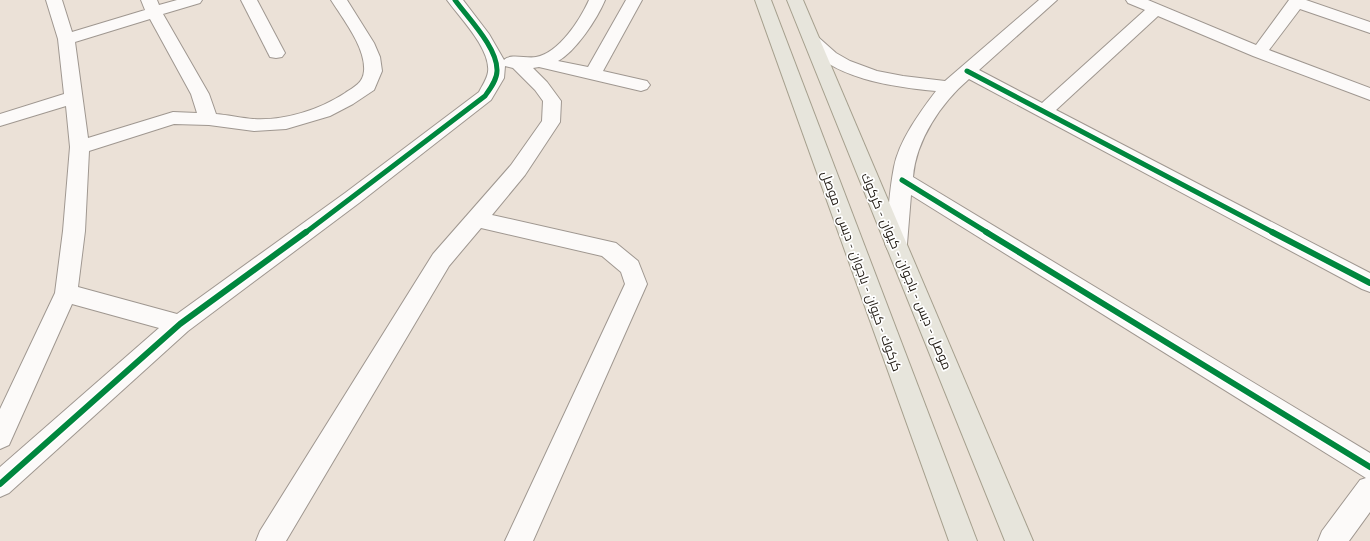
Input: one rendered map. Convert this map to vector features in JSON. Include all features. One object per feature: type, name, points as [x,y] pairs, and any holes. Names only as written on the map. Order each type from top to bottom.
[{"type":"main road","name":"كركوك - كيوان - باجوان - دبس - موصل","points":[[763,0],[963,541]]},
{"type":"main road","name":"موصل - دبس - باجوان - كيوان - كركوك","points":[[795,0],[1019,541]]},
{"type":"street","points":[[0,436],[66,293],[74,224],[80,148],[66,39],[54,0]]},
{"type":"street","points":[[66,39],[152,6],[194,0]]},
{"type":"street","points":[[249,0],[276,52]]},
{"type":"street","points":[[80,148],[173,118],[209,119],[254,125],[286,123],[323,112],[347,100],[368,86],[373,71],[371,57],[366,43],[339,0]]},
{"type":"street","points":[[0,484],[180,324],[352,198],[485,96],[493,84],[497,72],[496,60],[484,39],[455,0]]},
{"type":"street","points":[[529,63],[556,56],[562,51],[590,16],[597,0]]},
{"type":"street","points":[[592,75],[634,0]]},
{"type":"street","points":[[896,244],[904,166],[916,136],[932,109],[949,87],[1049,0]]},
{"type":"street","points":[[1134,0],[1259,52],[1370,94]]},
{"type":"street","points":[[1259,52],[1297,1],[1370,28]]},
{"type":"street","points":[[152,6],[200,94],[209,119]]},
{"type":"street","points":[[1044,112],[1156,9]]},
{"type":"street","points":[[812,41],[829,56],[864,73],[912,83],[949,87]]},
{"type":"street","points":[[496,60],[529,63],[641,85]]},
{"type":"street","points":[[270,541],[441,260],[518,170],[551,122],[552,101],[541,86],[529,63]]},
{"type":"street","points":[[967,71],[1370,283]]},
{"type":"street","points":[[0,120],[74,97]]},
{"type":"street","points":[[902,180],[1370,467]]},
{"type":"street","points":[[476,219],[608,249],[630,267],[636,284],[519,541]]},
{"type":"street","points":[[66,293],[180,324]]},
{"type":"street","points":[[1332,541],[1370,488]]},
{"type":"cycle path","points":[[0,484],[180,324],[352,198],[485,96],[495,78],[497,71],[493,53],[474,24],[455,0]]},
{"type":"cycle path","points":[[967,71],[1370,283]]},
{"type":"cycle path","points":[[902,180],[1370,467]]}]
